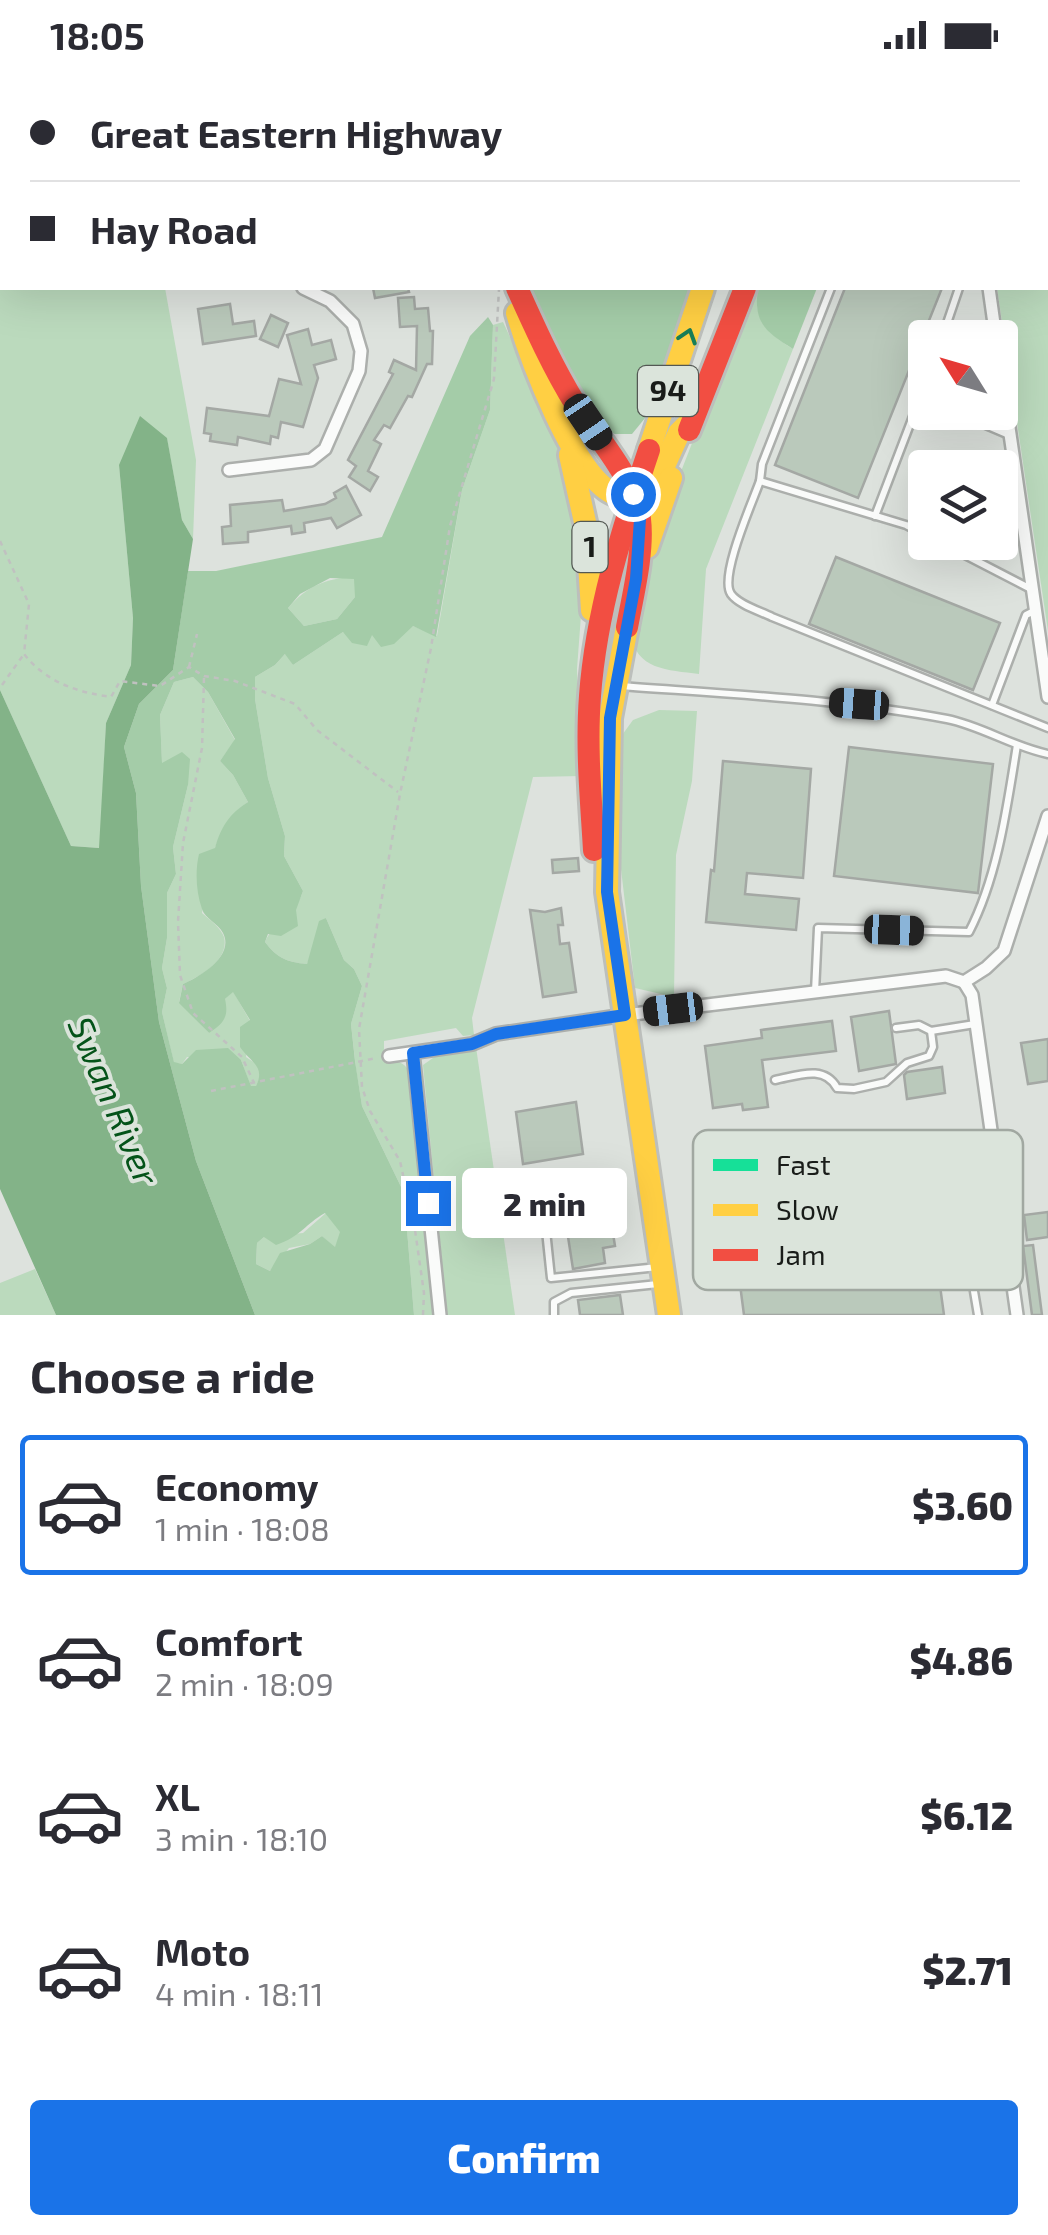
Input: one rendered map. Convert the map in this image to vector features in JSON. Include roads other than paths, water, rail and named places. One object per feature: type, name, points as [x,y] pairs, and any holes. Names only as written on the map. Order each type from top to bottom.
[{"type":"highway","name":"1","points":[[516,290],[524,345],[561,424],[580,491],[594,565],[592,674]]},
{"type":"highway","name":"1","points":[[517,290],[542,344],[633,494],[640,519],[636,579]]},
{"type":"highway","name":"94","points":[[607,892],[595,856],[592,674],[610,576],[633,494],[702,290]]},
{"type":"highway","name":"94","points":[[669,1315],[607,892],[610,718],[636,579],[744,290]]},
{"type":"highway","points":[[561,424],[605,488],[616,494],[633,494],[653,490],[682,426],[694,419]]},
{"type":"highway","points":[[601,441],[618,450],[634,448],[654,430]]},
{"type":"street","points":[[229,470],[311,460],[325,449],[359,371],[361,351],[353,324],[330,302],[307,290]]},
{"type":"street","points":[[989,290],[993,320]]},
{"type":"street","points":[[1009,430],[1048,697]]},
{"type":"street","points":[[964,982],[1004,950],[1048,816]]},
{"type":"street","points":[[388,1056],[472,1044],[496,1034],[625,1015],[946,976],[964,982],[972,995],[991,1130]]},
{"type":"street","points":[[413,1053],[440,1315]]},
{"type":"street","points":[[1013,1290],[1017,1315]]},
{"type":"lane","points":[[829,290],[762,464],[726,586],[734,598],[1048,728]]},
{"type":"lane","points":[[948,320],[957,290]]},
{"type":"lane","points":[[874,516],[910,430]]},
{"type":"lane","points":[[998,430],[1010,435]]},
{"type":"lane","points":[[760,481],[908,529]]},
{"type":"lane","points":[[974,560],[1032,590]]},
{"type":"lane","points":[[992,705],[1026,615],[1036,611]]},
{"type":"lane","points":[[614,686],[859,704],[954,720],[1048,754]]},
{"type":"lane","points":[[816,992],[818,928],[969,932],[991,873],[1017,745]]},
{"type":"lane","points":[[896,1028],[918,1025],[930,1031],[976,1024]]},
{"type":"lane","points":[[775,1080],[822,1072],[832,1077],[837,1088],[854,1089],[886,1082],[907,1063],[929,1056],[934,1046],[930,1031]]},
{"type":"lane","points":[[545,1221],[551,1278],[663,1275]]},
{"type":"lane","points":[[554,1315],[554,1302],[571,1293],[663,1275]]},
{"type":"lane","points":[[974,1290],[978,1315]]},
{"type":"water","name":"Swan River","points":[[140,416],[167,438],[182,520],[193,539],[173,670],[139,704],[124,747],[136,793],[141,886],[159,1022],[196,1161],[255,1315],[56,1315],[0,1189],[0,690],[71,846],[99,848],[106,723],[131,665],[133,618],[119,465]]}]
